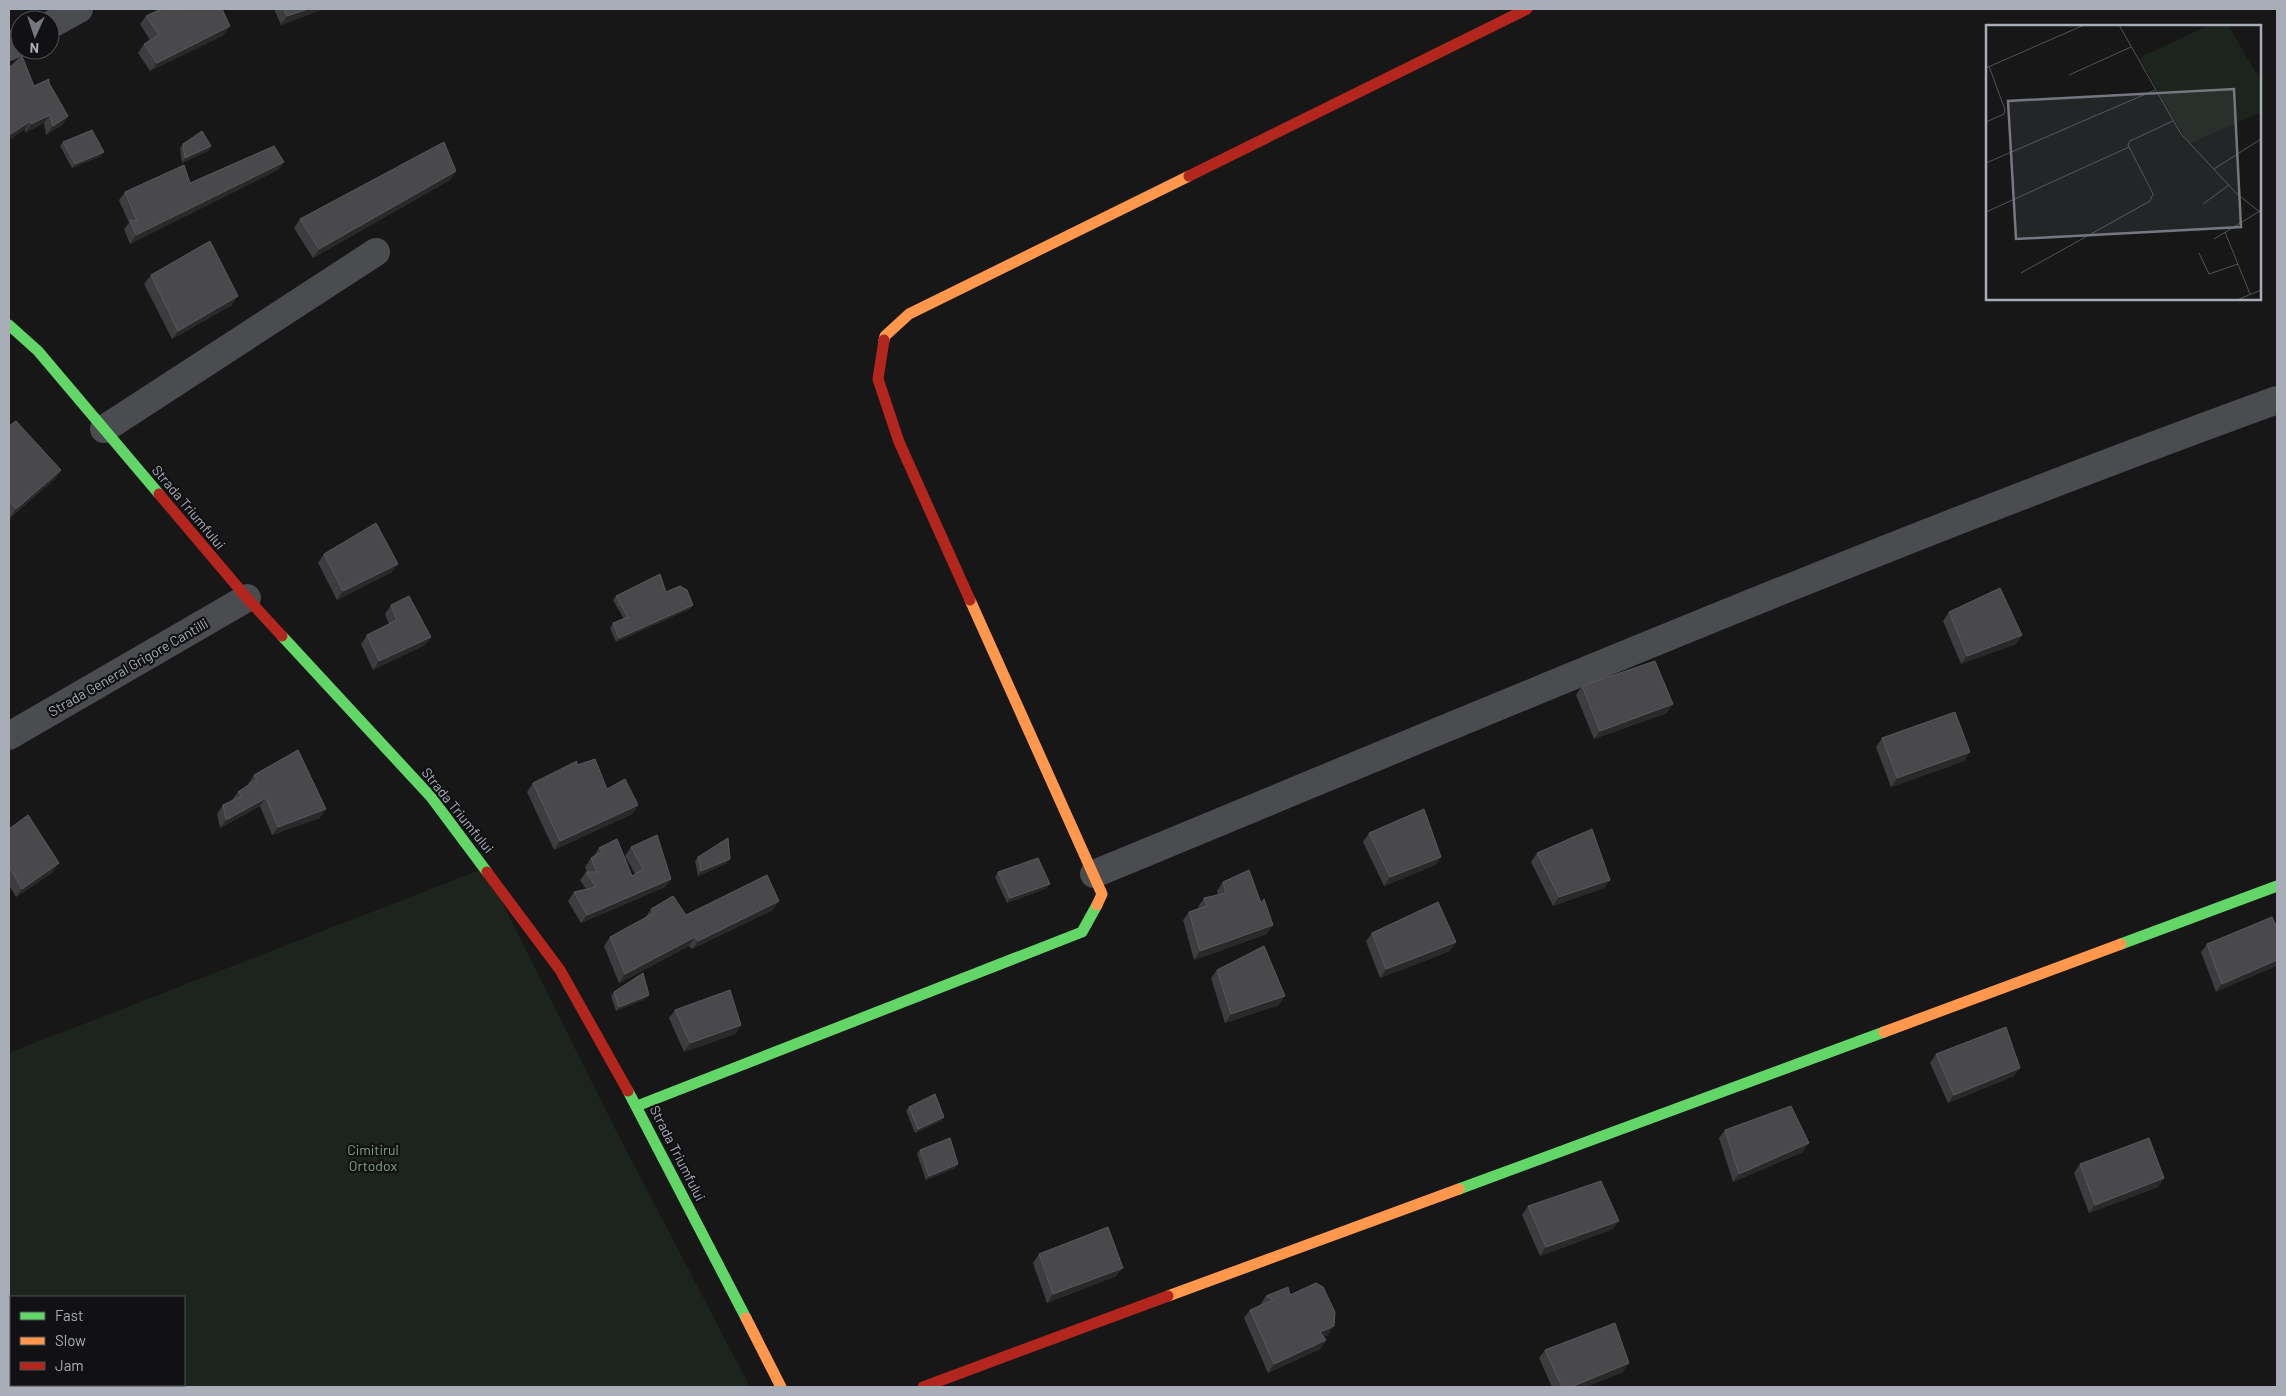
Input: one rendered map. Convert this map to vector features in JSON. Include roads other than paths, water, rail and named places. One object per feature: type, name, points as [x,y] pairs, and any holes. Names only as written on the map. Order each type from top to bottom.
[{"type":"street","points":[[60,19],[79,9]]},
{"type":"street","points":[[637,1106],[1082,932],[1102,894],[899,442],[878,379],[885,336],[909,314],[1527,9]]},
{"type":"street","points":[[104,429],[376,252]]},
{"type":"street","name":"Strada Triumfului","points":[[9,325],[38,351],[247,598],[431,797],[560,970],[637,1106],[780,1387]]},
{"type":"street","points":[[1094,874],[1754,602],[2116,458],[2277,400]]},
{"type":"street","name":"Strada General Grigore Cantilli","points":[[9,736],[247,598]]},
{"type":"street","points":[[924,1387],[2277,886]]},
{"type":"park label","name":"Cimitirul Ortodox","points":[[373,1158]]}]
